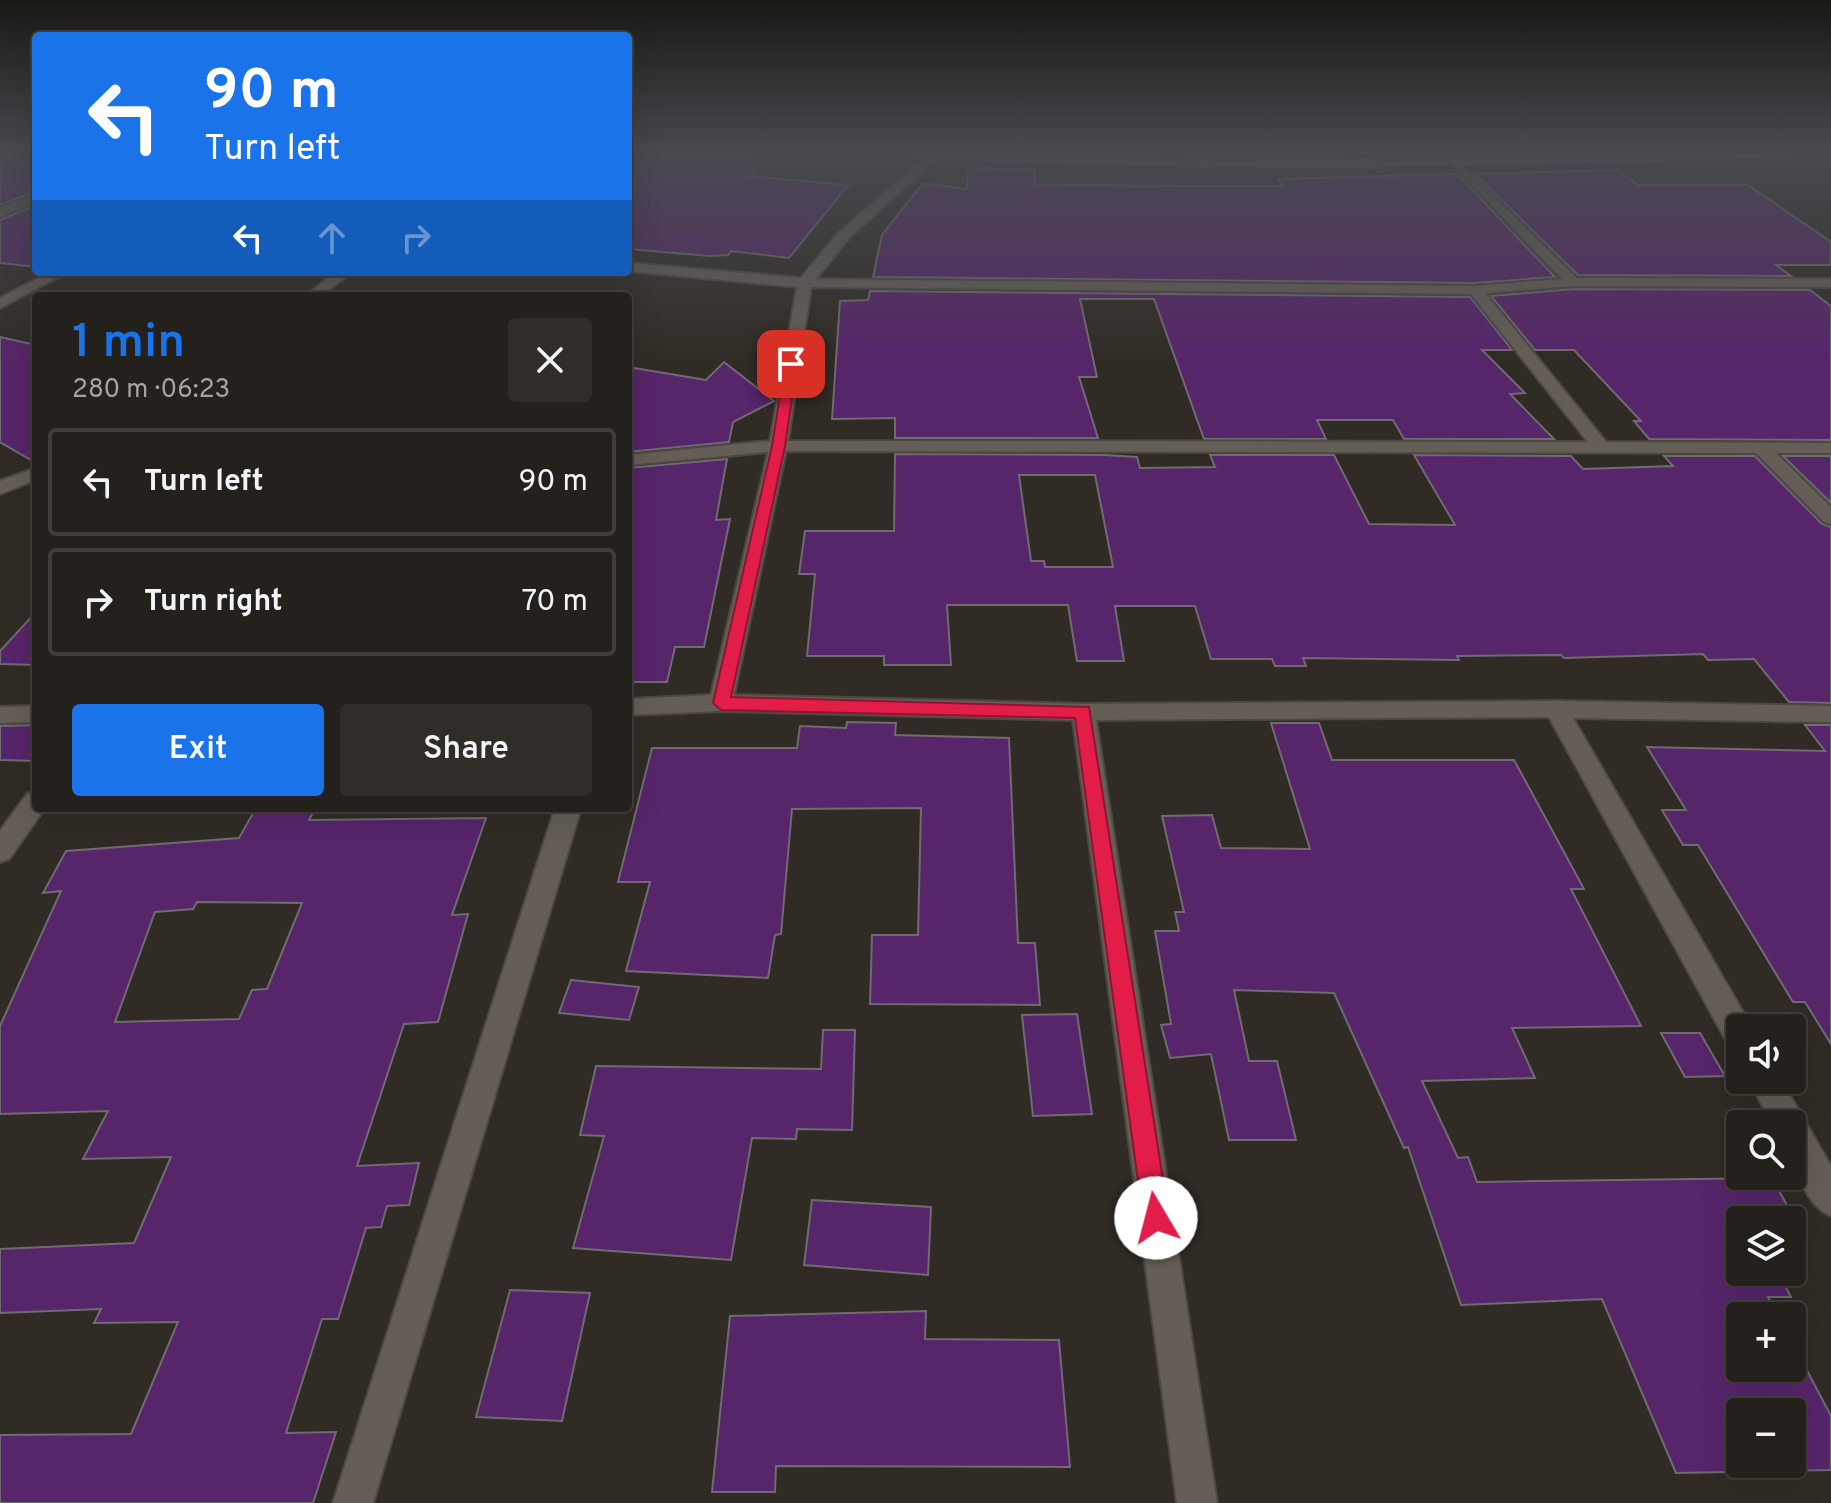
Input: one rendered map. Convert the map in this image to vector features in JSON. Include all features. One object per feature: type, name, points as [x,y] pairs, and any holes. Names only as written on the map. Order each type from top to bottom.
[{"type":"street","points":[[721,703],[778,446],[805,283],[858,222]]},
{"type":"street","points":[[1515,222],[1573,282]]},
{"type":"street","points":[[632,267],[805,283],[1475,290],[1573,282],[1831,283]]},
{"type":"street","points":[[0,304],[53,276]]},
{"type":"street","points":[[318,292],[340,276]]},
{"type":"street","points":[[1475,290],[1603,450]]},
{"type":"street","points":[[632,460],[778,446],[1603,450],[1831,448]]},
{"type":"street","points":[[1761,448],[1831,518]]},
{"type":"street","points":[[0,488],[32,475]]},
{"type":"street","points":[[632,707],[721,703],[1083,712],[1556,709],[1831,714]]},
{"type":"street","points":[[1556,709],[1728,1014]]},
{"type":"street","points":[[1083,712],[1197,1503]]},
{"type":"street","points":[[0,715],[32,714]]},
{"type":"street","points":[[0,851],[32,807]]},
{"type":"street","points":[[353,1503],[567,812]]},
{"type":"street","points":[[1806,1154],[1831,1199]]},
{"type":"building","points":[[0,222],[32,222],[32,267],[0,263]]},
{"type":"building","points":[[632,222],[818,222],[789,258],[731,251],[728,255],[632,249]]},
{"type":"building","points":[[892,222],[1503,222],[1555,277],[1475,283],[873,277],[882,235]]},
{"type":"building","points":[[1524,222],[1802,222],[1831,242],[1831,265],[1776,265],[1791,276],[1578,275]]},
{"type":"building","points":[[1573,289],[1810,290],[1831,306],[1831,440],[1649,439],[1634,421],[1641,421],[1574,350],[1535,350],[1491,296]]},
{"type":"building","points":[[870,291],[1470,297],[1512,350],[1482,350],[1525,393],[1510,394],[1554,439],[1404,439],[1393,420],[1317,420],[1326,439],[1204,439],[1154,299],[1080,299],[1097,377],[1079,377],[1098,438],[895,438],[895,418],[832,419],[840,301],[868,300]]},
{"type":"building","points":[[0,337],[32,344],[32,461],[0,442]]},
{"type":"building","points":[[724,362],[774,401],[733,422],[729,442],[632,452],[632,368],[706,380]]},
{"type":"building","points":[[895,454],[1104,455],[1137,457],[1140,468],[1215,467],[1210,455],[1334,455],[1369,524],[1455,525],[1414,455],[1571,456],[1583,469],[1673,466],[1664,456],[1755,456],[1822,524],[1831,527],[1831,703],[1789,702],[1754,659],[1708,660],[1703,654],[1564,658],[1561,655],[1457,656],[1459,660],[1303,658],[1306,666],[1275,666],[1272,659],[1211,659],[1195,606],[1115,606],[1124,661],[1077,661],[1068,605],[947,605],[951,665],[884,665],[884,656],[807,656],[815,574],[799,574],[805,531],[894,531]],"holes":[[[1019,475],[1095,475],[1113,567],[1045,567],[1044,561],[1031,561]]]},
{"type":"building","points":[[1783,456],[1831,456],[1831,503]]},
{"type":"building","points":[[727,459],[716,520],[730,519],[704,647],[675,647],[667,682],[632,682],[632,468]]},
{"type":"building","points":[[32,616],[32,665],[0,664],[0,651]]},
{"type":"building","points":[[847,722],[896,723],[895,735],[1009,738],[1018,943],[1035,943],[1040,1005],[870,1004],[872,935],[918,935],[921,808],[792,809],[781,934],[775,935],[768,978],[626,971],[650,882],[618,882],[652,748],[797,748],[800,726],[846,728]]},
{"type":"building","points":[[1271,723],[1319,723],[1332,760],[1514,760],[1584,889],[1571,889],[1641,1026],[1512,1028],[1535,1078],[1422,1081],[1458,1158],[1468,1157],[1477,1182],[1726,1179],[1726,1190],[1779,1190],[1787,1206],[1726,1206],[1726,1286],[1785,1286],[1791,1297],[1768,1297],[1771,1302],[1726,1302],[1726,1382],[1806,1382],[1806,1369],[1831,1416],[1831,1470],[1806,1470],[1806,1398],[1726,1398],[1726,1472],[1676,1473],[1602,1299],[1461,1305],[1408,1147],[1404,1148],[1334,993],[1234,990],[1249,1061],[1277,1061],[1296,1140],[1229,1140],[1211,1054],[1170,1058],[1161,1025],[1171,1024],[1155,931],[1179,931],[1175,912],[1184,912],[1162,816],[1212,815],[1221,848],[1310,849]]},
{"type":"building","points":[[32,725],[32,761],[0,760],[0,726]]},
{"type":"building","points":[[1805,725],[1831,725],[1831,1044],[1805,1002],[1793,1002],[1698,845],[1683,845],[1662,810],[1686,810],[1647,747],[1825,751]]},
{"type":"building","points":[[254,812],[313,812],[309,820],[486,818],[452,915],[468,914],[438,1022],[404,1024],[357,1166],[419,1163],[409,1205],[387,1206],[381,1227],[366,1228],[338,1319],[322,1319],[286,1433],[336,1432],[313,1503],[0,1503],[0,1435],[131,1434],[178,1322],[94,1323],[101,1309],[0,1313],[0,1249],[134,1243],[171,1157],[83,1159],[108,1111],[0,1114],[0,1026],[61,891],[43,893],[66,851],[239,838]],"holes":[[[197,902],[302,903],[267,989],[252,990],[239,1019],[115,1022],[155,912],[193,909]]]},
{"type":"building","points":[[571,980],[639,987],[629,1020],[559,1013]]},
{"type":"building","points":[[1077,1014],[1092,1114],[1033,1116],[1022,1015]]},
{"type":"building","points":[[823,1030],[855,1030],[852,1130],[797,1129],[796,1139],[752,1138],[731,1260],[573,1248],[604,1136],[580,1135],[596,1066],[821,1069]]},
{"type":"building","points":[[1661,1033],[1700,1033],[1725,1076],[1685,1077]]},
{"type":"building","points":[[812,1200],[931,1207],[928,1275],[804,1265]]},
{"type":"building","points":[[510,1290],[590,1293],[562,1421],[476,1417]]},
{"type":"building","points":[[926,1311],[925,1339],[1059,1340],[1070,1467],[776,1466],[775,1492],[712,1492],[730,1316]]},
{"type":"route","points":[[791,364],[778,446],[721,703],[1083,712],[1156,1218]]}]
